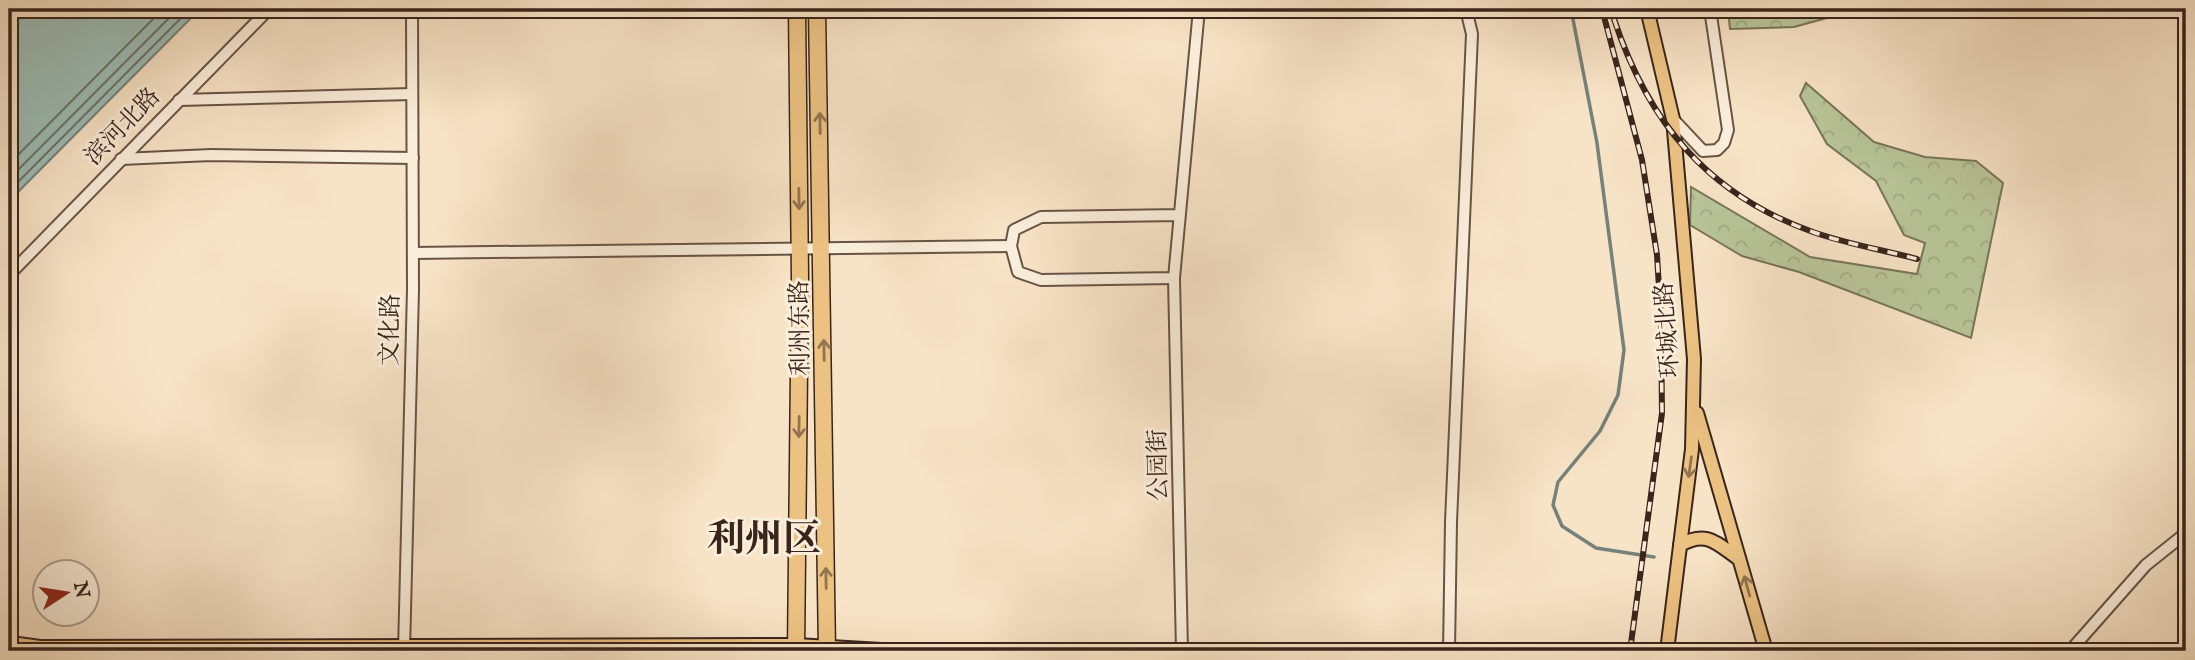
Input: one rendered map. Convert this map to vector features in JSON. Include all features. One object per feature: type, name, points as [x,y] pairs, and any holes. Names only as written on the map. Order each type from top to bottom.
[{"type":"highway","name":"利州东路","points":[[796,648],[800,249],[797,9]]},
{"type":"highway","name":"利州东路","points":[[817,9],[823,249],[827,649]]},
{"type":"main road","name":"环城北路","points":[[1647,9],[1672,119],[1694,359],[1692,449],[1667,651]]},
{"type":"main road","points":[[1693,399],[1766,651]]},
{"type":"main road","points":[[1680,545],[1695,537],[1711,539],[1739,559]]},
{"type":"main road","points":[[11,645],[183,649],[796,648],[899,651]]},
{"type":"street","name":"滨河北路","points":[[9,275],[269,9]]},
{"type":"street","name":"文化路","points":[[404,650],[413,253],[411,9]]},
{"type":"street","points":[[1174,278],[1041,280],[1018,272],[1011,246],[1014,230],[1041,217],[1180,215],[1199,9]]},
{"type":"street","points":[[1450,651],[1451,522],[1472,34],[1466,9]]},
{"type":"street","points":[[1672,119],[1703,151],[1717,149],[1727,139],[1728,130],[1710,9]]},
{"type":"street","points":[[179,100],[412,94]]},
{"type":"street","points":[[121,159],[211,155],[413,158]]},
{"type":"street","name":"公园街","points":[[1180,215],[1174,278],[1182,651]]},
{"type":"street","points":[[413,253],[1011,246]]},
{"type":"street","points":[[2070,651],[2146,565],[2186,533]]},
{"type":"green space","points":[[1728,9],[1860,9],[1794,27],[1730,29]]},
{"type":"green space","points":[[1806,83],[1874,142],[1925,157],[1976,161],[2003,183],[1971,338],[1799,272],[1742,256],[1690,225],[1691,187],[1810,257],[1917,274],[1925,243],[1904,235],[1876,181],[1827,144],[1800,96]]},
{"type":"water","points":[[9,9],[200,9],[9,201]]},
{"type":"waterway","points":[[1571,9],[1597,143],[1624,350],[1618,395],[1600,431],[1558,482],[1553,505],[1562,526],[1596,548],[1654,557]]},
{"type":"railway","points":[[1602,9],[1642,160],[1657,255],[1661,321],[1662,413],[1630,651]]},
{"type":"railway","points":[[1614,19],[1628,56],[1664,122],[1713,176],[1742,198],[1813,232],[1917,259]]},
{"type":"district","name":"利州区","points":[[764,541]]}]
